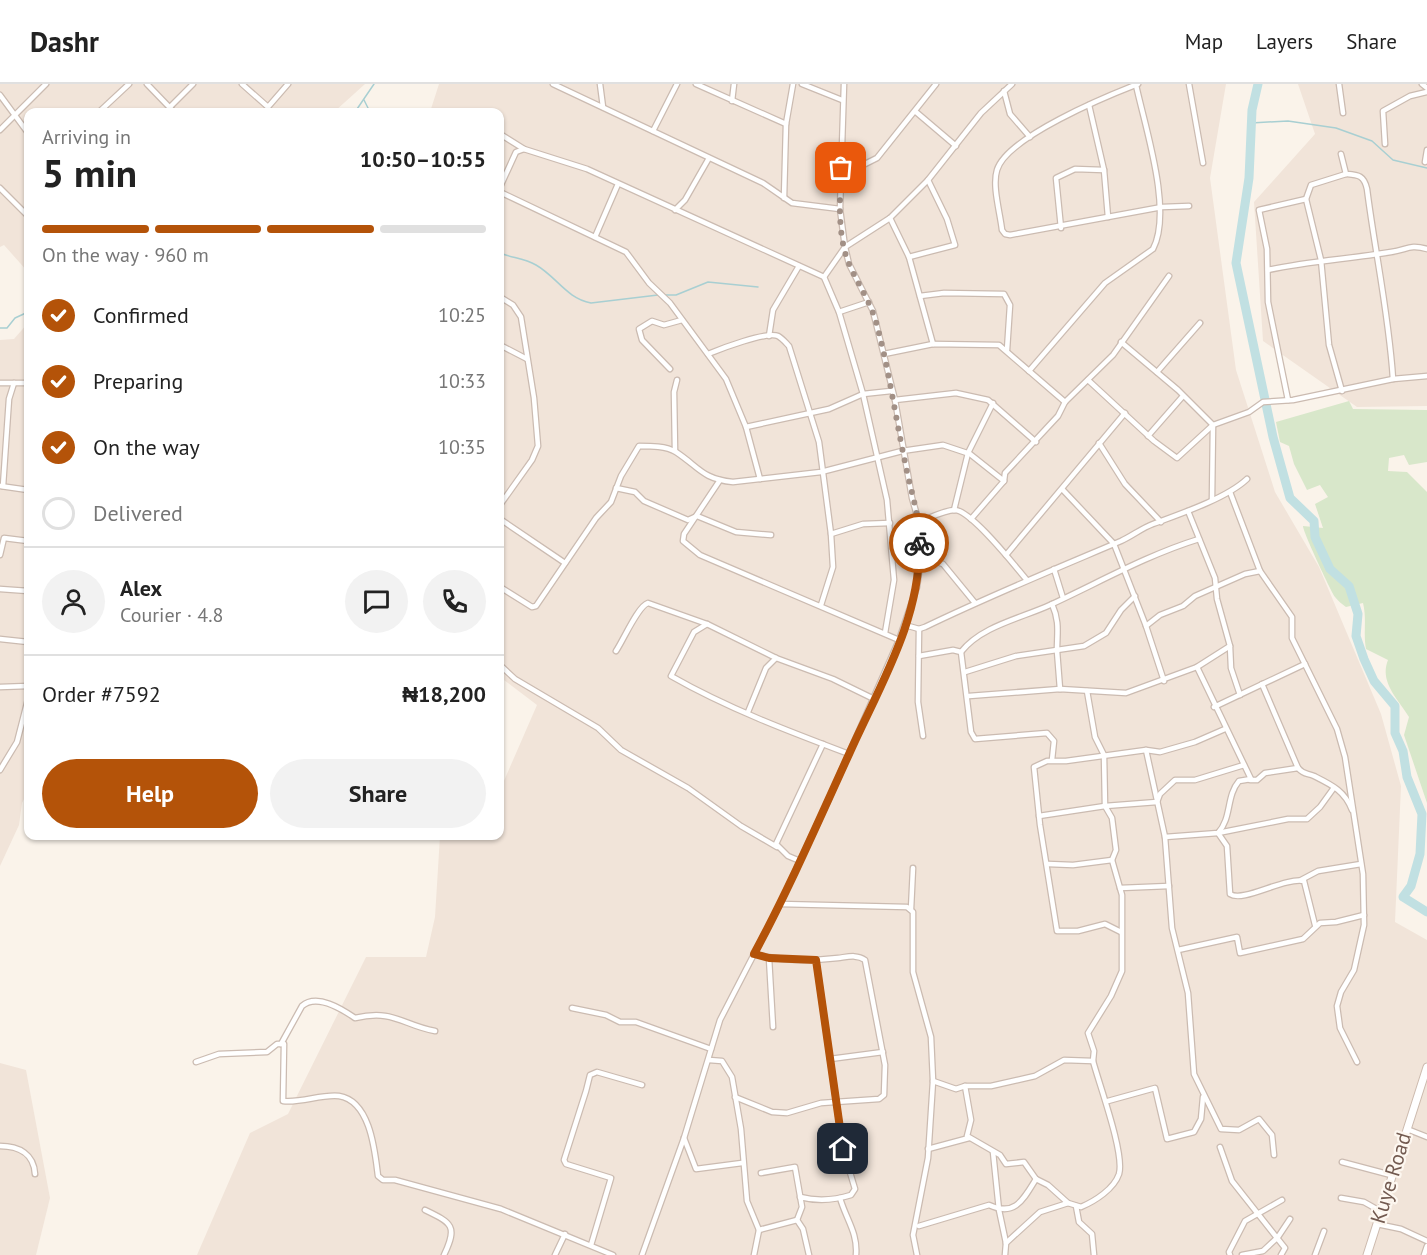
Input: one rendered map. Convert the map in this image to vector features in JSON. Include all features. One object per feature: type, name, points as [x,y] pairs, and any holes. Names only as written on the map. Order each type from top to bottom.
[{"type":"street","points":[[0,130],[46,84]]},
{"type":"street","points":[[103,108],[129,84]]},
{"type":"street","points":[[147,84],[170,107],[193,84]]},
{"type":"street","points":[[242,84],[268,107],[288,84]]},
{"type":"street","points":[[553,84],[764,183],[784,198],[801,205],[840,209]]},
{"type":"street","points":[[600,84],[603,107]]},
{"type":"street","points":[[653,131],[677,84]]},
{"type":"street","points":[[696,84],[786,124]]},
{"type":"street","points":[[732,101],[734,84]]},
{"type":"street","points":[[784,198],[786,124],[793,84]]},
{"type":"street","points":[[802,84],[842,100]]},
{"type":"street","points":[[642,1255],[684,1138],[720,1020],[780,904],[849,754],[899,640],[917,587],[920,556],[919,522],[902,451],[895,400],[869,302],[849,264],[845,248],[840,209],[844,84]]},
{"type":"street","points":[[841,168],[877,158],[916,112],[936,84]]},
{"type":"street","points":[[824,277],[845,248],[890,218],[928,180],[981,113],[1012,84]]},
{"type":"street","points":[[1029,370],[1105,283],[1153,249],[1157,242],[1162,207],[1137,84],[1063,116],[1030,137],[998,166],[996,175],[1002,230],[1005,234],[1061,228],[1108,216],[1162,207],[1189,206]]},
{"type":"street","points":[[1189,84],[1203,163]]},
{"type":"street","points":[[1339,84],[1343,113]]},
{"type":"street","points":[[1385,144],[1383,114],[1386,108],[1427,90],[1422,84]]},
{"type":"street","points":[[1004,91],[1010,114],[1030,137]]},
{"type":"street","points":[[0,95],[24,128]]},
{"type":"street","points":[[1089,105],[1104,170],[1108,216]]},
{"type":"street","points":[[916,112],[956,146]]},
{"type":"street","points":[[504,136],[524,148],[586,169],[824,277],[839,312],[862,394],[890,524],[894,580],[885,633]]},
{"type":"street","points":[[504,177],[516,152],[524,148]]},
{"type":"street","points":[[1425,162],[1427,150]]},
{"type":"street","points":[[1341,154],[1346,174]]},
{"type":"street","points":[[675,210],[685,200],[709,158]]},
{"type":"street","points":[[841,161],[850,166]]},
{"type":"street","points":[[1061,228],[1056,178],[1075,169],[1104,170]]},
{"type":"street","points":[[1342,391],[1327,331],[1321,260],[1306,199],[1311,185],[1346,174],[1359,175],[1365,180],[1375,253],[1389,325],[1393,379]]},
{"type":"street","points":[[909,257],[955,245],[947,219],[928,180]]},
{"type":"street","points":[[595,237],[618,184]]},
{"type":"street","points":[[0,188],[24,212]]},
{"type":"street","points":[[504,194],[626,252],[682,320],[726,379],[746,427],[760,480]]},
{"type":"street","points":[[1288,400],[1268,302],[1268,270],[1259,210],[1306,199]]},
{"type":"street","points":[[890,218],[909,257],[933,345]]},
{"type":"street","points":[[1268,270],[1321,260],[1392,252],[1406,246],[1427,249]]},
{"type":"street","points":[[769,336],[773,310],[799,266]]},
{"type":"street","points":[[971,519],[1004,481],[1005,473],[1058,416],[1065,402],[1088,380],[1121,342],[1169,276]]},
{"type":"street","points":[[920,296],[944,293],[1004,294],[1010,305],[1007,350]]},
{"type":"street","points":[[504,299],[513,305],[521,317],[534,398],[538,446],[532,460],[504,499]]},
{"type":"street","points":[[839,312],[869,302]]},
{"type":"street","points":[[670,369],[642,340],[639,329],[652,321],[664,325],[682,320]]},
{"type":"street","points":[[1157,372],[1200,323]]},
{"type":"street","points":[[708,354],[735,342],[769,336],[778,336],[789,346],[819,442],[821,472],[831,534],[833,567],[821,605]]},
{"type":"street","points":[[1121,342],[1157,372],[1213,425],[1212,499]]},
{"type":"street","points":[[884,354],[933,345],[999,345],[1065,402]]},
{"type":"street","points":[[504,347],[527,359]]},
{"type":"street","points":[[1088,380],[1148,436],[1177,458],[1213,425],[1249,412],[1263,402],[1342,391],[1393,379],[1427,376]]},
{"type":"street","points":[[675,451],[674,392],[677,380]]},
{"type":"street","points":[[0,383],[24,383]]},
{"type":"street","points":[[14,383],[9,399],[2,486],[24,489]]},
{"type":"street","points":[[746,427],[809,414],[837,406],[862,394],[891,391]]},
{"type":"street","points":[[895,400],[956,393],[971,395],[993,403],[1036,442]]},
{"type":"street","points":[[1148,436],[1183,396]]},
{"type":"street","points":[[954,510],[968,453],[993,403]]},
{"type":"street","points":[[1006,555],[1063,490],[1125,413]]},
{"type":"street","points":[[1099,443],[1125,484],[1161,522]]},
{"type":"street","points":[[504,589],[534,607],[611,502],[639,446],[675,451],[697,471],[720,480],[760,480],[821,472],[902,451],[944,445],[968,453],[1004,481]]},
{"type":"street","points":[[905,625],[919,629],[1026,579],[1114,544],[1230,492],[1247,479]]},
{"type":"street","points":[[720,480],[682,537],[683,541],[697,553],[899,640]]},
{"type":"street","points":[[616,488],[635,492],[644,501],[688,520],[697,516],[736,532],[771,535]]},
{"type":"street","points":[[1063,490],[1114,544],[1146,626],[1164,681]]},
{"type":"street","points":[[1230,492],[1260,571],[1292,617],[1290,633],[1337,729],[1351,785],[1361,864],[1364,915],[1354,970],[1341,992],[1337,1006],[1340,1028],[1357,1062]]},
{"type":"street","points":[[919,522],[954,510],[971,519],[1026,579]]},
{"type":"street","points":[[1188,511],[1217,585],[1217,599],[1230,646],[1231,668],[1240,695]]},
{"type":"street","points":[[504,522],[565,563]]},
{"type":"street","points":[[831,534],[862,524],[890,524]]},
{"type":"street","points":[[0,555],[4,538],[24,540]]},
{"type":"street","points":[[961,652],[981,635],[1052,604],[1157,553],[1199,539]]},
{"type":"street","points":[[920,556],[943,564],[975,603]]},
{"type":"street","points":[[1054,569],[1063,598]]},
{"type":"street","points":[[1146,626],[1160,615],[1179,609],[1195,596],[1204,594],[1217,585],[1260,571]]},
{"type":"street","points":[[0,589],[24,591]]},
{"type":"street","points":[[965,672],[1016,656],[1057,648],[1084,646],[1106,633],[1121,610],[1135,596]]},
{"type":"street","points":[[616,651],[630,631],[637,611],[648,603],[706,624],[777,658],[832,679],[874,699]]},
{"type":"street","points":[[1052,604],[1058,617],[1057,648],[1060,689]]},
{"type":"street","points":[[706,624],[694,632],[671,676],[703,694],[748,712],[790,734],[849,754]]},
{"type":"street","points":[[919,629],[918,702],[922,736]]},
{"type":"street","points":[[0,639],[24,642]]},
{"type":"street","points":[[969,696],[1060,689],[1126,693],[1164,681],[1197,666],[1230,646]]},
{"type":"street","points":[[919,656],[953,650],[961,652]]},
{"type":"street","points":[[961,652],[974,739],[1047,733],[1054,741],[1052,760]]},
{"type":"street","points":[[748,712],[766,668],[777,658]]},
{"type":"street","points":[[1214,707],[1305,664]]},
{"type":"street","points":[[1197,666],[1214,707],[1251,779],[1239,781],[1230,792],[1226,819],[1218,832]]},
{"type":"street","points":[[504,669],[515,679],[598,728],[621,750],[688,788],[741,826],[800,861]]},
{"type":"street","points":[[1262,684],[1298,768],[1304,775],[1314,776],[1333,789],[1343,792],[1353,813]]},
{"type":"street","points":[[0,687],[24,686]]},
{"type":"street","points":[[965,1086],[971,1120],[966,1134],[969,1138],[1000,1155],[1009,1166],[1024,1162],[1036,1179],[1048,1185],[1068,1203],[1081,1207],[1114,1184],[1118,1176],[1118,1152],[1108,1101],[1101,1090],[1093,1061],[1094,1051],[1088,1033],[1111,996],[1122,971],[1120,888],[1112,860],[1116,850],[1112,818],[1105,806],[1104,755],[1095,737],[1087,691]]},
{"type":"street","points":[[0,770],[17,742],[24,715]]},
{"type":"street","points":[[1122,932],[1105,924],[1078,931],[1057,931],[1039,816],[1034,769],[1036,765],[1052,760],[1066,761],[1170,749],[1225,729]]},
{"type":"street","points":[[777,847],[823,744]]},
{"type":"street","points":[[1146,750],[1165,837],[1172,928],[1188,993],[1194,1074],[1203,1096],[1224,1131],[1244,1128],[1257,1118],[1272,1135],[1274,1155]]},
{"type":"street","points":[[1157,802],[1160,794],[1174,780],[1195,780],[1244,765]]},
{"type":"street","points":[[1239,781],[1257,780],[1265,773],[1298,768]]},
{"type":"street","points":[[1165,837],[1218,832],[1288,819],[1307,819],[1320,807],[1333,789]]},
{"type":"street","points":[[1039,816],[1105,806],[1157,802]]},
{"type":"street","points":[[1218,832],[1227,846],[1228,885],[1232,896],[1240,897],[1266,887],[1301,880],[1318,871],[1361,864]]},
{"type":"street","points":[[1048,864],[1073,865],[1112,860]]},
{"type":"street","points":[[913,868],[911,909],[914,917],[913,972],[931,1037],[933,1081],[928,1149],[918,1224],[913,1235],[917,1255]]},
{"type":"street","points":[[1301,880],[1307,883],[1315,925]]},
{"type":"street","points":[[1120,888],[1170,886]]},
{"type":"street","points":[[780,904],[911,909]]},
{"type":"street","points":[[1178,950],[1237,937],[1240,953],[1303,939],[1315,925],[1364,915]]},
{"type":"street","points":[[735,1097],[772,1112],[787,1113],[821,1103],[882,1097],[886,1071],[865,960],[854,956],[816,960],[769,958],[754,954]]},
{"type":"street","points":[[769,958],[772,1027]]},
{"type":"street","points":[[800,1197],[809,1200],[840,1198],[851,1195],[855,1189],[843,1149],[816,960]]},
{"type":"street","points":[[196,1062],[219,1054],[267,1052],[281,1044],[302,1006],[317,1001],[335,1006],[355,1018],[370,1014],[398,1017],[435,1031]]},
{"type":"street","points":[[572,1008],[606,1015],[620,1022],[636,1022],[711,1049]]},
{"type":"street","points":[[281,1044],[284,1044],[285,1058],[283,1101],[298,1102],[338,1096],[350,1100],[366,1120],[376,1150],[378,1176],[383,1180],[395,1180],[479,1202],[565,1234],[613,1255]]},
{"type":"street","points":[[830,1059],[883,1052]]},
{"type":"street","points":[[709,1060],[722,1061],[732,1077],[741,1130],[747,1201],[759,1230],[754,1255]]},
{"type":"street","points":[[933,1081],[956,1089],[965,1086],[991,1086],[1035,1076],[1065,1060],[1093,1061]]},
{"type":"street","name":"Kuye Road","points":[[1367,1255],[1427,1067]]},
{"type":"street","points":[[591,1245],[611,1178],[566,1164],[564,1160],[586,1091],[587,1081],[590,1075],[597,1072],[642,1085]]},
{"type":"street","points":[[1108,1101],[1155,1088],[1167,1139],[1194,1132],[1201,1119],[1203,1096]]},
{"type":"street","points":[[1407,1129],[1427,1137]]},
{"type":"street","points":[[684,1138],[696,1169],[742,1163]]},
{"type":"street","points":[[928,1149],[969,1138]]},
{"type":"street","points":[[0,1146],[21,1149],[34,1164],[35,1174]]},
{"type":"street","points":[[1220,1147],[1232,1181],[1285,1248],[1281,1255]]},
{"type":"street","points":[[993,1152],[999,1210],[1006,1243],[1005,1255]]},
{"type":"street","points":[[1342,1162],[1391,1175]]},
{"type":"street","points":[[761,1173],[795,1167],[802,1207]]},
{"type":"street","points":[[918,1224],[989,1205],[999,1210],[1016,1206],[1036,1179]]},
{"type":"street","points":[[840,1198],[846,1217],[856,1235],[856,1255]]},
{"type":"street","points":[[1341,1198],[1364,1202],[1380,1211]]},
{"type":"street","points":[[797,1220],[802,1207],[809,1200]]},
{"type":"street","points":[[1230,1255],[1229,1252],[1245,1221],[1260,1215],[1282,1200]]},
{"type":"street","points":[[1006,1243],[1040,1212],[1068,1203]]},
{"type":"street","points":[[1076,1206],[1079,1222],[1092,1234],[1094,1255]]},
{"type":"street","points":[[425,1210],[444,1217],[452,1231],[453,1241],[444,1255]]},
{"type":"street","points":[[1242,1255],[1263,1251],[1278,1237],[1290,1219]]},
{"type":"street","points":[[759,1230],[797,1220]]},
{"type":"street","points":[[797,1220],[803,1230],[809,1255]]},
{"type":"street","points":[[1377,1224],[1401,1229],[1427,1241]]},
{"type":"street","points":[[1315,1255],[1324,1231]]},
{"type":"street","points":[[555,1255],[565,1234]]},
{"type":"street","points":[[1424,1255],[1427,1246]]},
{"type":"shaded area","points":[[0,84],[365,84],[338,108],[24,108],[24,268],[4,245],[0,247]]},
{"type":"shaded area","points":[[439,84],[1226,84],[1210,178],[1236,370],[1275,492],[1319,567],[1381,714],[1401,786],[1395,922],[1427,940],[1427,1255],[197,1255],[250,1133],[288,1114],[366,957],[426,957],[435,917],[440,840],[504,840],[504,781],[537,705],[504,680],[504,108],[431,108]]},
{"type":"shaded area","points":[[1298,84],[1427,84],[1427,406],[1357,407],[1263,341],[1254,202],[1315,134]]},
{"type":"shaded area","points":[[24,328],[24,799],[19,825],[0,866],[0,340],[14,339]]},
{"type":"shaded area","points":[[0,1063],[26,1070],[50,1198],[36,1255],[0,1255]]},
{"type":"green space","points":[[1349,401],[1353,409],[1427,410],[1427,462],[1409,465],[1404,455],[1389,458],[1388,471],[1407,472],[1427,492],[1427,803],[1404,735],[1409,717],[1391,690],[1386,676],[1388,660],[1366,649],[1363,603],[1346,607],[1336,598],[1304,530],[1303,526],[1323,528],[1315,504],[1328,497],[1320,485],[1307,490],[1294,464],[1289,446],[1280,442],[1276,422]]},
{"type":"waterway","points":[[358,108],[374,84]]},
{"type":"waterway","points":[[1258,84],[1252,110],[1249,178],[1236,263],[1273,437],[1290,498],[1314,521],[1315,537],[1330,569],[1349,586],[1358,614],[1356,636],[1364,659],[1374,681],[1395,706],[1395,733],[1403,751],[1407,777],[1422,814],[1420,854],[1411,886],[1403,897],[1427,912]]},
{"type":"waterway","points":[[364,100],[368,108]]},
{"type":"waterway","points":[[1251,123],[1288,121],[1336,128],[1372,141],[1393,160],[1427,168]]},
{"type":"waterway","points":[[504,254],[536,265],[575,297],[591,303],[658,295]]},
{"type":"waterway","points":[[663,295],[676,295],[708,282],[758,287]]},
{"type":"waterway","points":[[0,328],[7,328],[15,318],[24,314]]},
{"type":"way so far","points":[[841,168],[840,209],[845,248],[849,264],[873,311],[877,326],[895,400],[912,498],[919,522],[919,543]]},
{"type":"route","points":[[843,1149],[816,960],[769,958],[754,954],[828,801],[899,640],[917,587],[920,565],[919,543]]}]
